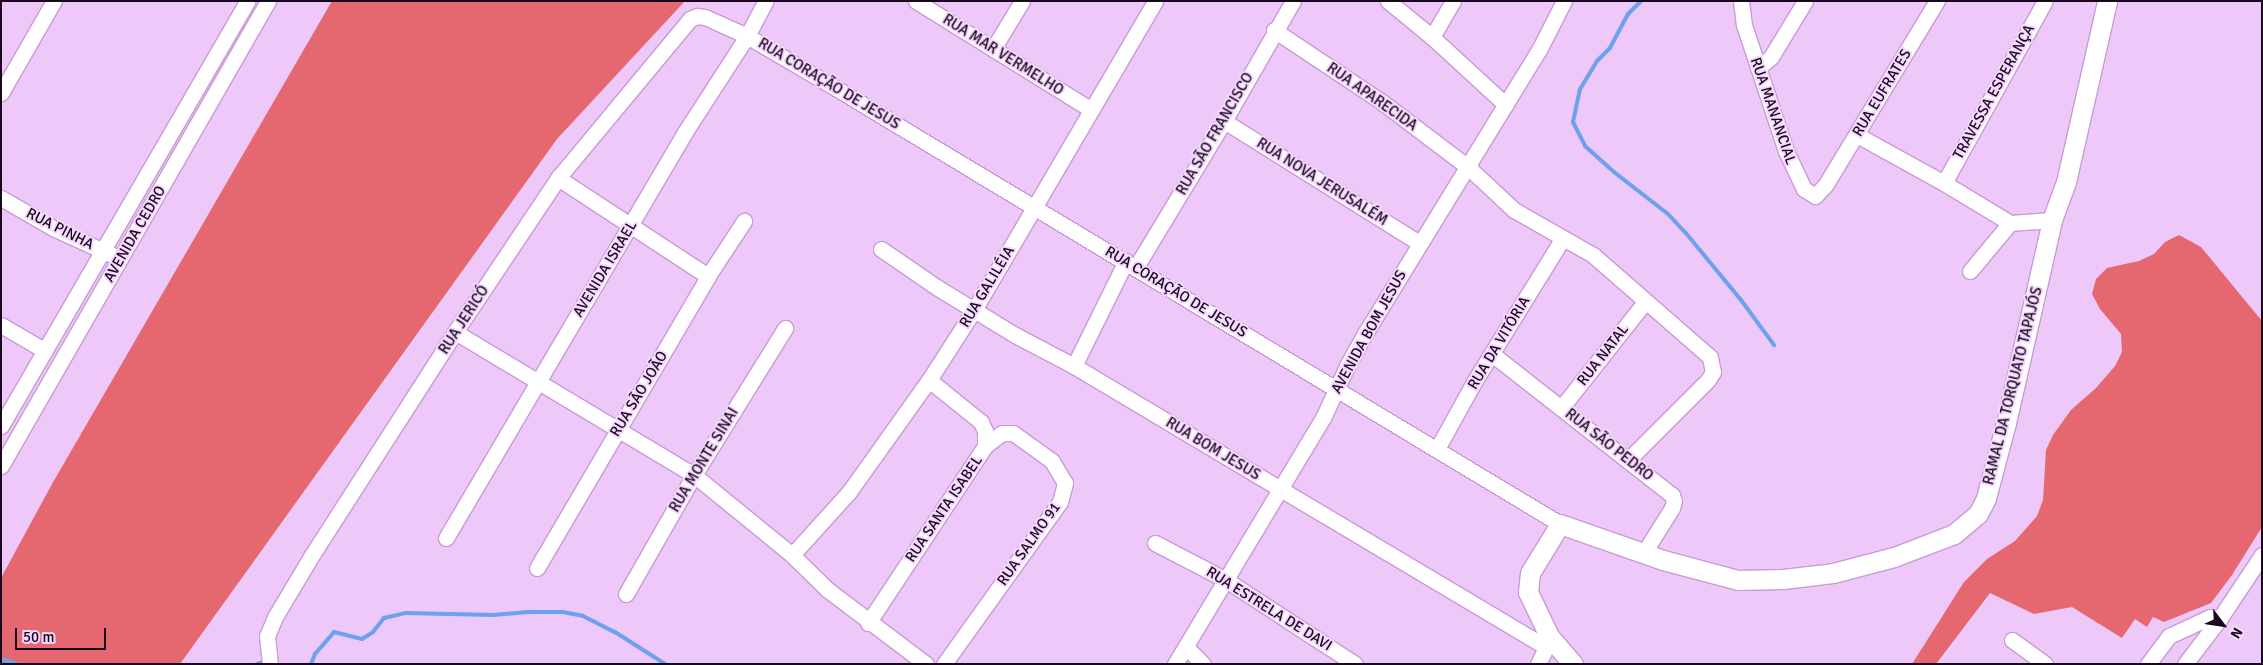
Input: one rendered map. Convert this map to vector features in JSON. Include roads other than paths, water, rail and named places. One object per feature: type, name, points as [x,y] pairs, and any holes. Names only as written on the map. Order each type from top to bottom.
[{"type":"street","points":[[1,93],[6,74],[54,1]]},
{"type":"street","name":"AVENIDA CEDRO","points":[[1,426],[247,1]]},
{"type":"street","name":"AVENIDA CEDRO","points":[[3,457],[120,260],[268,1]]},
{"type":"street","name":"AVENIDA ISRAEL","points":[[446,538],[632,226],[685,132],[747,36],[766,1]]},
{"type":"street","name":"RUA MAR VERMELHO","points":[[916,1],[1090,109]]},
{"type":"street","points":[[993,49],[1022,1]]},
{"type":"street","name":"RUA GALILÉIA","points":[[792,555],[849,492],[929,380],[974,310],[1154,1]]},
{"type":"street","name":"RUA SÃO FRANCISCO","points":[[1074,366],[1131,264],[1224,121],[1274,30],[1293,1]]},
{"type":"street","points":[[1388,1],[1432,36],[1506,105]]},
{"type":"street","points":[[1432,36],[1453,1]]},
{"type":"street","name":"AVENIDA BOM JESUS","points":[[1175,664],[1323,418],[1361,340],[1539,50],[1564,1]]},
{"type":"street","name":"RUA MANANCIAL","points":[[1741,1],[1744,25],[1786,151],[1800,184],[1808,193],[1814,196],[1826,184]]},
{"type":"street","points":[[1758,68],[1771,57],[1805,1]]},
{"type":"street","name":"RUA EUFRATES","points":[[1826,184],[1937,1]]},
{"type":"street","name":"TRAVESSA ESPERANÇA","points":[[1944,183],[2045,1]]},
{"type":"street","name":"RAMAL DA TORQUATO TAPAJÓS","points":[[1643,554],[1738,580],[1783,579],[1833,573],[1894,557],[1954,534],[1978,514],[1986,498],[2006,423],[2052,220],[2066,182],[2107,1]]},
{"type":"street","name":"RUA JERICÓ","points":[[270,664],[267,636],[272,622],[289,592],[455,332],[558,178],[690,19],[697,16],[713,20]]},
{"type":"street","name":"RUA CORAÇÃO DE JESUS","points":[[713,20],[747,36],[1131,264],[1560,524],[1643,554]]},
{"type":"street","points":[[232,28],[248,37]]},
{"type":"street","name":"RUA APARECIDA","points":[[1274,30],[1382,102],[1468,166],[1514,210],[1593,255],[1644,302],[1710,357],[1713,372],[1704,385],[1628,460]]},
{"type":"street","name":"RUA NOVA JERUSALÉM","points":[[1224,121],[1419,243]]},
{"type":"street","points":[[1858,134],[2010,223],[2052,220]]},
{"type":"street","points":[[558,178],[708,276]]},
{"type":"street","name":"RUA PINHA","points":[[1,198],[55,229],[120,260]]},
{"type":"street","name":"RUA SÃO JOÃO","points":[[537,568],[708,276],[744,221]]},
{"type":"street","points":[[1970,272],[2010,223]]},
{"type":"street","name":"RUA DA VITÓRIA","points":[[1437,449],[1563,238]]},
{"type":"street","name":"RUA BOM JESUS","points":[[882,249],[1015,335],[1074,366],[1280,490],[1548,642]]},
{"type":"street","name":"RUA NATAL","points":[[1561,408],[1644,302]]},
{"type":"street","points":[[1,325],[44,350]]},
{"type":"street","name":"RUA MONTE SINAI","points":[[626,594],[694,475],[785,328]]},
{"type":"street","points":[[455,332],[694,475],[792,555],[828,590],[868,623],[926,664]]},
{"type":"street","name":"RUA SÃO PEDRO","points":[[1492,354],[1665,488],[1674,501],[1672,508],[1643,554]]},
{"type":"street","name":"RUA SANTA ISABEL","points":[[868,623],[985,446],[985,431],[981,422],[929,380]]},
{"type":"street","name":"RUA SALMO 91","points":[[944,664],[1060,502],[1065,483],[1052,460],[1013,433],[1002,433],[985,446]]},
{"type":"street","points":[[1560,524],[1537,559],[1530,573],[1528,585],[1531,602],[1548,642],[1573,664]]},
{"type":"street","name":"RUA ESTRELA DE DAVI","points":[[1155,543],[1226,580],[1355,664]]},
{"type":"street","points":[[2185,664],[2220,618],[2262,554]]},
{"type":"street","points":[[2148,664],[2169,636],[2210,617],[2220,618]]},
{"type":"street","points":[[2012,640],[2045,664]]},
{"type":"street","points":[[1538,664],[1548,642]]},
{"type":"street","points":[[1186,647],[1203,664]]},
{"type":"waterway","points":[[1641,1],[1628,14],[1610,48],[1597,61],[1580,89],[1573,122],[1585,146],[1614,172],[1668,214],[1685,232],[1741,300],[1774,345]]},
{"type":"waterway","points":[[311,664],[315,654],[334,632],[362,639],[373,632],[384,618],[406,613],[493,615],[531,612],[563,612],[583,616],[615,632],[665,664]]},
{"type":"waterway","points":[[1,659],[17,664]]},
{"type":"waterway","points":[[257,664],[267,661]]}]
